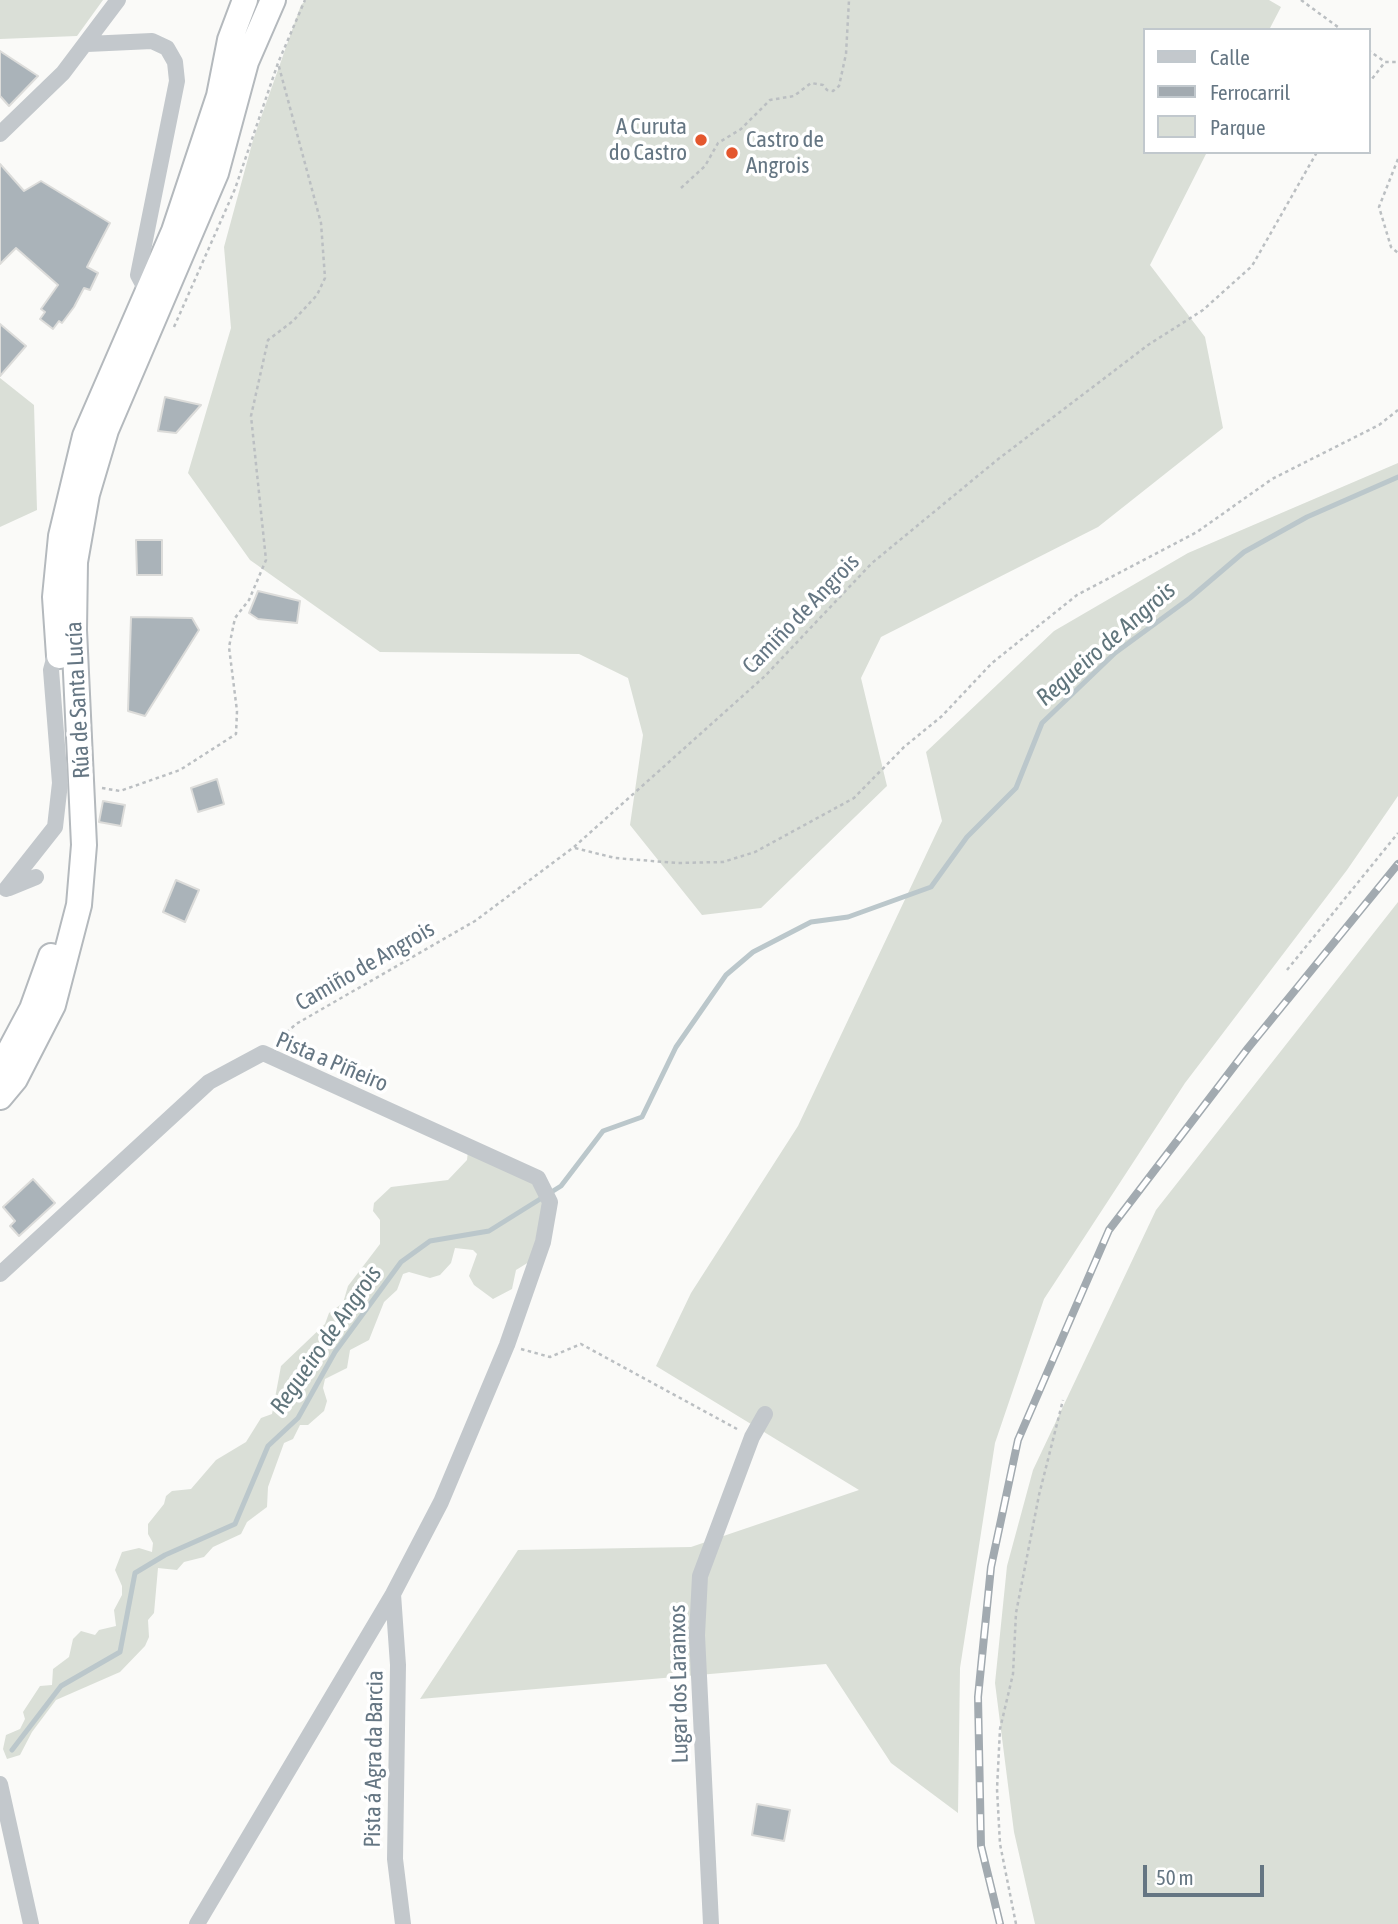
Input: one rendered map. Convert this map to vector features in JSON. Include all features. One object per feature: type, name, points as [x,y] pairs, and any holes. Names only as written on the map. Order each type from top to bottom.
[{"type":"highway","points":[[155,296],[219,96],[230,40],[245,0]]},
{"type":"highway","points":[[155,296],[216,173],[246,62],[273,0]]},
{"type":"highway","name":"Rúa de Santa Lucía","points":[[0,1069],[32,1009],[56,942],[66,882],[69,808],[55,597],[61,536],[85,436],[155,296]]},
{"type":"highway","name":"Rúa de Santa Lucía","points":[[0,1097],[15,1079],[53,1005],[79,905],[84,845],[74,630],[78,549],[87,494],[106,430],[155,296]]},
{"type":"street","points":[[0,134],[63,73],[118,0]]},
{"type":"street","points":[[87,44],[152,41],[167,48],[175,62],[177,81],[138,275],[155,296]]},
{"type":"street","points":[[3,891],[54,827],[60,783],[51,670],[58,644]]},
{"type":"street","points":[[3,891],[36,877]]},
{"type":"street","name":"Pista a Piñeiro","points":[[0,1274],[209,1082],[263,1053],[538,1178],[550,1202],[543,1242],[507,1345]]},
{"type":"street","points":[[197,1924],[393,1594],[441,1502],[507,1345]]},
{"type":"street","name":"Lugar dos Laranxos","points":[[711,1924],[697,1635],[700,1576],[752,1437],[765,1414]]},
{"type":"street","name":"Pista á Agra da Barcia","points":[[393,1594],[398,1665],[395,1859],[403,1924]]},
{"type":"street","points":[[0,1784],[31,1924]]},
{"type":"path","points":[[82,786],[120,791],[180,770],[236,734],[237,711],[229,647],[235,618],[249,600],[266,560],[251,416],[268,340],[293,321],[317,295],[325,278],[321,223],[278,64],[305,0]]},
{"type":"path","points":[[681,188],[705,166],[718,143],[741,129],[769,100],[794,96],[811,83],[823,85],[827,90],[833,91],[839,86],[846,54],[849,0]]},
{"type":"path","points":[[1301,0],[1339,28]]},
{"type":"path","points":[[1370,51],[1385,62],[1398,62]]},
{"type":"path","points":[[1370,81],[1385,62]]},
{"type":"path","name":"Camiño de Angrois","points":[[263,1053],[296,1024],[475,921],[574,847],[765,676],[872,564],[997,460],[1148,345],[1203,310],[1252,266],[1316,154]]},
{"type":"path","points":[[1398,159],[1379,207],[1391,247],[1398,253]]},
{"type":"path","points":[[574,847],[615,858],[677,863],[723,862],[755,852],[854,798],[904,747],[942,716],[992,663],[1077,595],[1196,532],[1272,479],[1367,431],[1398,410]]},
{"type":"path","points":[[1287,970],[1398,833]]},
{"type":"path","points":[[507,1345],[550,1357],[581,1344],[752,1437]]},
{"type":"path","points":[[1016,1924],[1000,1844],[997,1789],[1000,1729],[1013,1674],[1016,1613],[1039,1495],[1063,1400]]},
{"type":"green space","points":[[0,0],[103,0],[77,36],[0,39]]},
{"type":"green space","points":[[306,0],[1269,0],[1281,7],[1270,28],[1142,28],[1142,154],[1206,154],[1150,265],[1205,337],[1223,428],[1098,527],[881,637],[861,678],[887,786],[761,908],[702,915],[630,825],[643,735],[628,678],[579,654],[380,652],[250,560],[188,473],[231,328],[224,247],[253,140],[301,5]]},
{"type":"green space","points":[[0,378],[34,405],[37,510],[0,527]]},
{"type":"green space","points":[[1398,463],[1398,796],[1347,870],[1185,1083],[1044,1299],[995,1443],[960,1668],[958,1813],[891,1763],[826,1664],[420,1699],[518,1550],[691,1547],[859,1490],[656,1366],[691,1293],[798,1126],[942,821],[926,752],[1054,631],[1188,553]]},
{"type":"green space","points":[[1398,902],[1398,1924],[1035,1924],[1014,1832],[995,1683],[1007,1566],[1033,1470],[1156,1210]]},
{"type":"green space","points":[[468,1151],[534,1183],[547,1203],[529,1262],[516,1270],[512,1289],[493,1299],[474,1285],[469,1276],[477,1254],[473,1250],[455,1248],[451,1263],[440,1275],[430,1278],[409,1272],[403,1274],[397,1290],[384,1302],[369,1340],[350,1350],[347,1368],[325,1379],[323,1388],[327,1401],[324,1411],[308,1425],[300,1425],[293,1439],[284,1443],[268,1487],[267,1507],[247,1522],[241,1534],[213,1547],[204,1557],[184,1562],[177,1570],[158,1568],[154,1613],[148,1620],[149,1637],[145,1646],[120,1672],[56,1700],[32,1732],[20,1755],[7,1759],[3,1749],[6,1735],[20,1729],[25,1719],[23,1712],[40,1686],[52,1685],[53,1669],[69,1657],[73,1639],[81,1631],[95,1635],[99,1630],[116,1626],[114,1610],[122,1595],[122,1586],[115,1570],[122,1552],[139,1548],[152,1552],[153,1543],[148,1534],[148,1524],[164,1504],[166,1496],[172,1491],[191,1489],[216,1460],[246,1442],[261,1418],[272,1414],[281,1366],[325,1324],[329,1313],[343,1303],[348,1286],[380,1244],[380,1220],[373,1211],[374,1203],[391,1187],[448,1180],[467,1160]]},
{"type":"building","points":[[0,51],[38,76],[9,106],[0,96]]},
{"type":"building","points":[[0,164],[24,191],[41,181],[110,223],[87,267],[98,273],[90,290],[84,288],[62,323],[59,321],[53,329],[40,319],[45,312],[41,309],[58,285],[16,248],[0,264]]},
{"type":"building","points":[[0,324],[26,346],[0,376]]},
{"type":"building","points":[[165,397],[201,405],[176,433],[158,431]]},
{"type":"building","points":[[136,540],[162,540],[162,575],[137,575]]},
{"type":"building","points":[[258,591],[300,601],[297,623],[258,619],[249,613]]},
{"type":"building","points":[[131,617],[192,618],[199,630],[145,716],[128,711]]},
{"type":"building","points":[[217,779],[224,804],[198,812],[191,788]]},
{"type":"building","points":[[103,801],[125,805],[121,826],[99,822]]},
{"type":"building","points":[[176,880],[199,890],[185,922],[163,912]]},
{"type":"building","points":[[33,1179],[55,1203],[19,1236],[10,1226],[15,1221],[3,1207]]},
{"type":"building","points":[[757,1804],[790,1810],[784,1841],[752,1835]]},
{"type":"waterway","name":"Regueiro de Angrois","points":[[12,1750],[61,1686],[120,1652],[135,1573],[165,1555],[235,1524],[268,1446],[298,1418],[335,1352],[401,1262],[430,1241],[489,1231],[561,1186],[603,1131],[642,1117],[676,1047],[726,975],[753,952],[811,922],[848,917],[931,887],[967,837],[1016,788],[1042,723],[1115,653],[1190,598],[1244,552],[1307,517],[1398,477]]},
{"type":"railway","points":[[1000,1924],[981,1846],[978,1697],[991,1567],[1018,1440],[1109,1230],[1248,1048],[1398,864]]},
{"type":"place","name":"A Curuta do Castro","points":[[701,140]]},
{"type":"place","name":"Castro de Angrois","points":[[732,153]]}]
